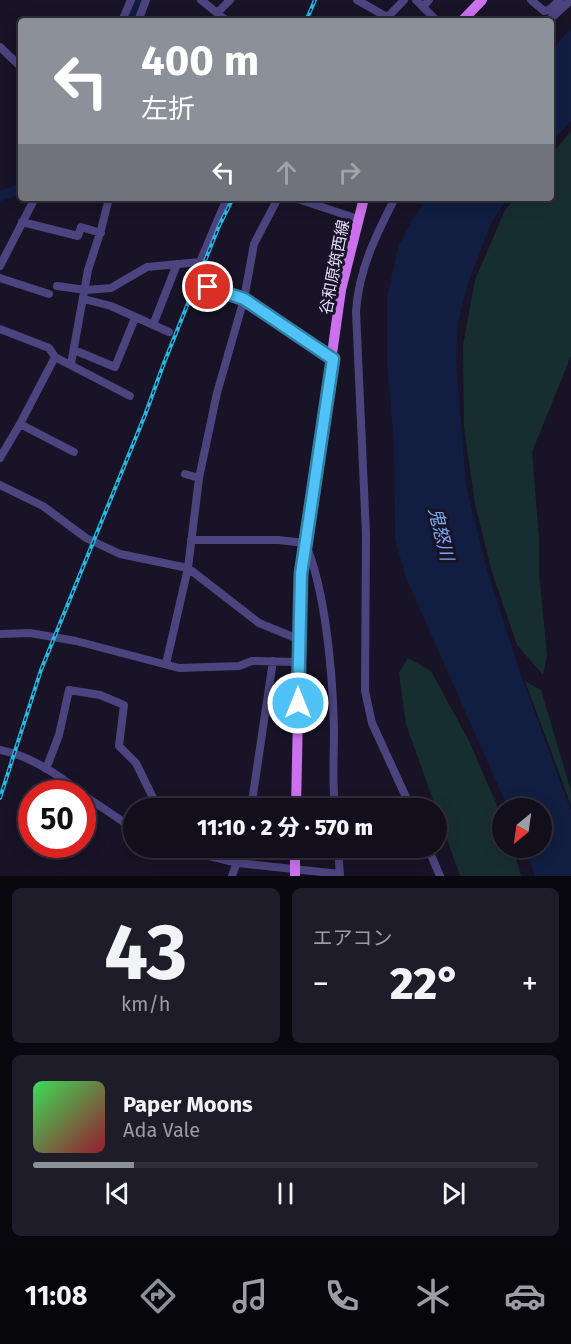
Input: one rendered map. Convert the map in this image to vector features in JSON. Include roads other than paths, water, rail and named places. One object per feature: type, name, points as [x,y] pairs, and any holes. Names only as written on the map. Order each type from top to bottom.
[{"type":"main road","points":[[465,18],[482,0]]},
{"type":"main road","name":"谷和原筑西線","points":[[296,798],[301,574],[341,290],[363,201]]},
{"type":"street","points":[[123,18],[130,0]]},
{"type":"street","points":[[139,18],[146,0]]},
{"type":"street","points":[[201,0],[223,18]]},
{"type":"street","points":[[217,13],[230,0]]},
{"type":"street","points":[[357,0],[384,18]]},
{"type":"street","points":[[386,18],[404,0]]},
{"type":"street","points":[[416,0],[426,3],[435,18]]},
{"type":"street","points":[[531,0],[544,11],[549,10],[560,0]]},
{"type":"street","points":[[551,18],[571,0]]},
{"type":"street","points":[[0,47],[18,64]]},
{"type":"street","points":[[0,266],[33,201]]},
{"type":"street","points":[[71,364],[88,270],[108,201]]},
{"type":"street","points":[[57,286],[86,290],[111,288],[147,267],[200,262],[226,201]]},
{"type":"street","points":[[166,664],[188,568],[199,478],[217,393],[244,299],[254,244],[276,201]]},
{"type":"street","points":[[304,201],[358,219]]},
{"type":"street","points":[[394,201],[364,262],[357,293],[356,311],[366,534],[366,691],[372,723],[406,798]]},
{"type":"street","points":[[22,222],[78,236],[81,227],[101,232]]},
{"type":"street","points":[[153,325],[177,264]]},
{"type":"street","points":[[0,278],[49,294]]},
{"type":"street","points":[[208,287],[244,299],[333,359]]},
{"type":"street","points":[[84,299],[111,306],[169,332]]},
{"type":"street","points":[[74,350],[115,367],[135,318]]},
{"type":"street","points":[[0,329],[48,348],[55,357],[130,396]]},
{"type":"street","points":[[0,458],[55,357]]},
{"type":"street","points":[[20,424],[74,452]]},
{"type":"street","points":[[185,474],[199,478]]},
{"type":"street","points":[[0,485],[43,506],[86,538],[120,554],[188,568],[259,623],[298,639]]},
{"type":"street","points":[[191,540],[278,540],[305,543],[311,557],[320,594],[327,644],[334,727],[334,798]]},
{"type":"street","points":[[0,634],[30,633],[76,641],[179,668],[239,666],[252,661],[298,662]]},
{"type":"street","points":[[252,798],[273,661]]},
{"type":"street","points":[[46,769],[59,735],[69,690],[100,695],[124,705],[119,746],[136,763],[153,798]]},
{"type":"street","points":[[0,750],[21,756],[62,780]]},
{"type":"street","points":[[96,803],[123,822]]},
{"type":"street","points":[[218,858],[295,872],[340,875],[339,858]]},
{"type":"street","points":[[232,876],[239,858]]},
{"type":"street","points":[[432,858],[440,876]]},
{"type":"water","points":[[571,28],[571,121],[554,140],[554,48]]},
{"type":"water","name":"鬼怒川","points":[[425,201],[506,201],[492,221],[468,283],[458,323],[456,360],[466,485],[488,573],[521,675],[571,811],[571,876],[535,876],[529,858],[552,858],[552,798],[504,798],[406,578],[395,539],[394,444],[387,362],[387,298],[398,247]]},
{"type":"waterway","points":[[130,18],[138,0]]},
{"type":"waterway","points":[[0,196],[18,190]]},
{"type":"railway","points":[[307,18],[315,0]]},
{"type":"railway","points":[[0,798],[41,670],[219,226],[232,201]]}]
